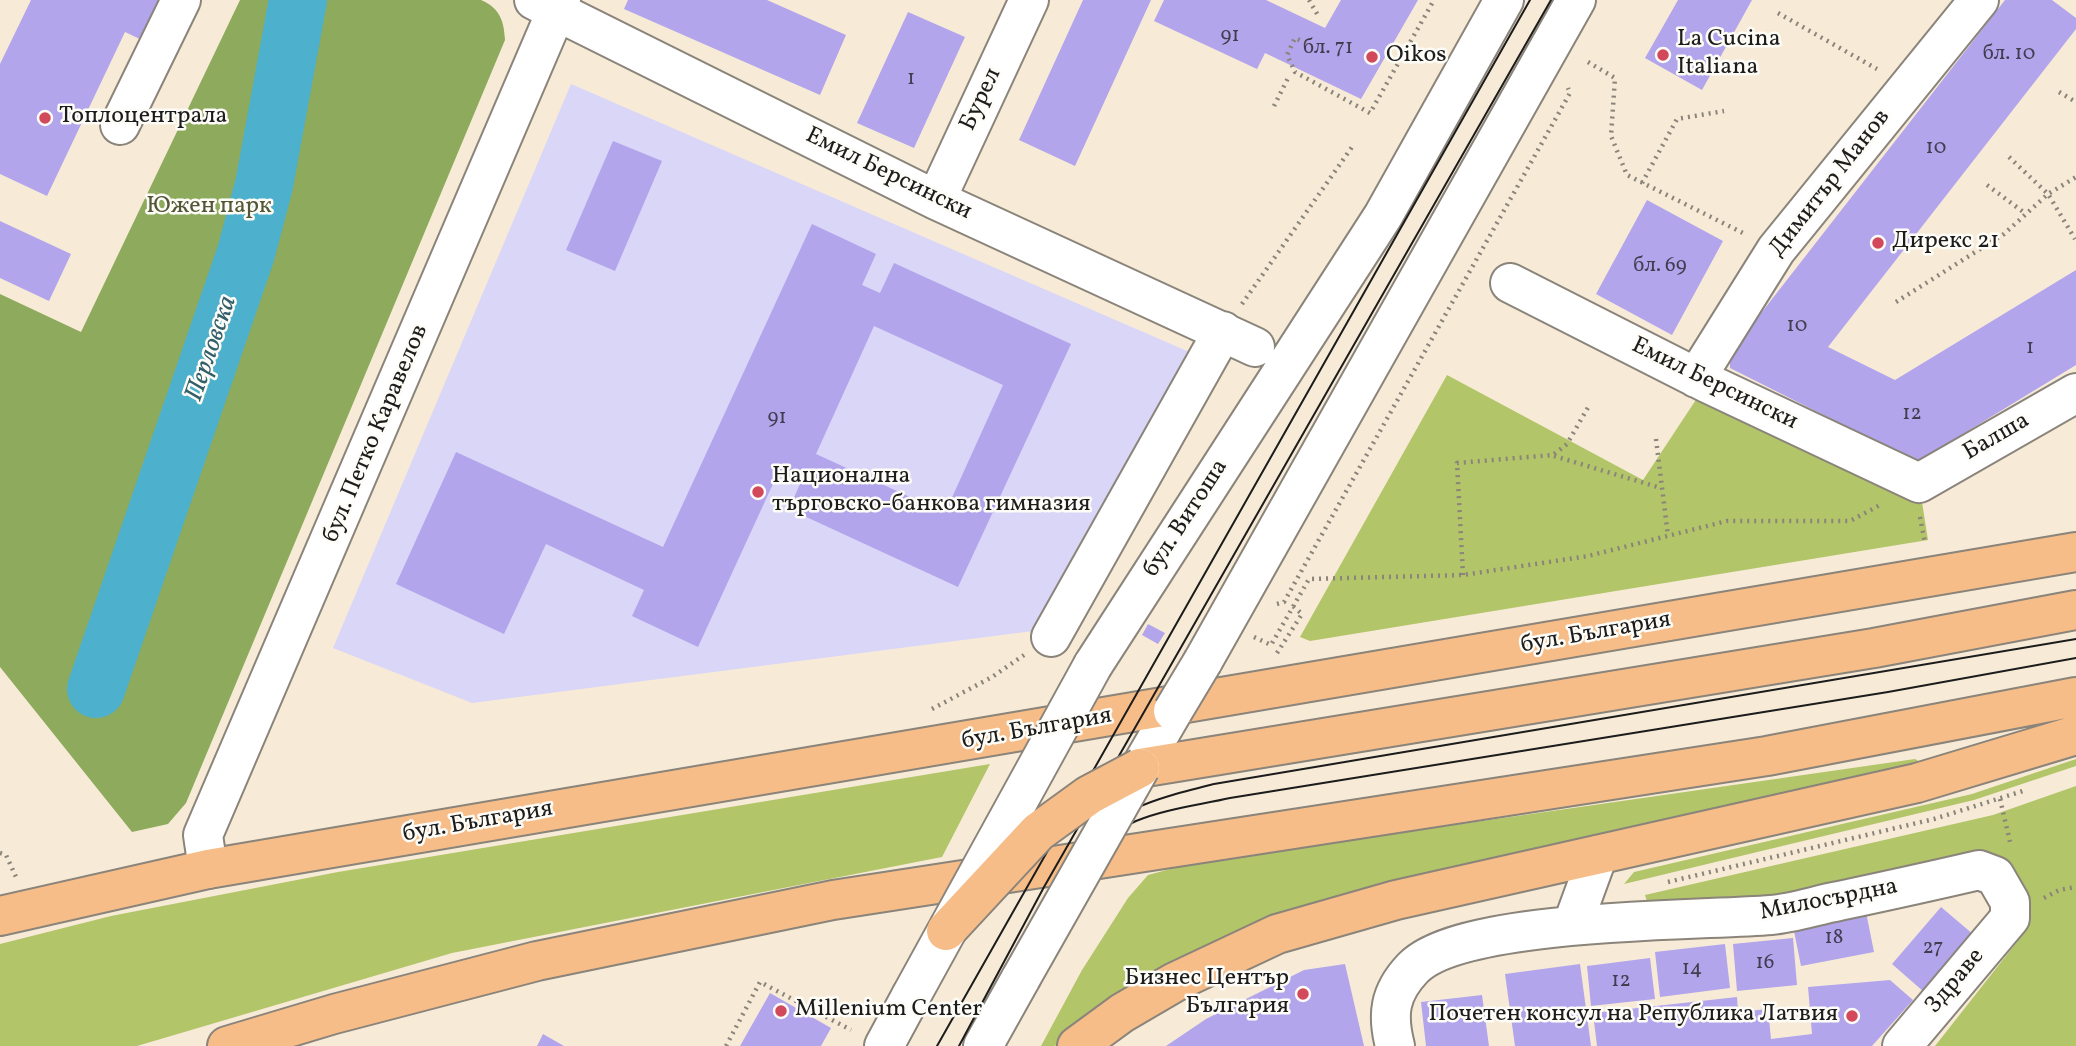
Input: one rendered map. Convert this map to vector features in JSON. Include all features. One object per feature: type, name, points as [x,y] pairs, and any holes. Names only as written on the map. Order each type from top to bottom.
[{"type":"main road","name":"бул. България","points":[[0,916],[208,869],[2076,552]]},
{"type":"main road","points":[[946,931],[1038,832],[1090,795],[1140,768],[1713,674],[2076,610]]},
{"type":"main road","points":[[227,1046],[334,1014],[537,961],[833,900],[1767,755],[2076,697]]},
{"type":"main road","points":[[1077,1046],[1122,1013],[1175,982],[1277,934],[1396,900],[1917,783],[2076,736]]},
{"type":"street","points":[[120,125],[181,0]]},
{"type":"street","name":"Бурел","points":[[936,201],[1029,0]]},
{"type":"street","name":"бул. Витоша","points":[[867,1038],[911,996],[1093,665],[1383,216],[1504,0]]},
{"type":"street","points":[[988,1036],[1576,0]]},
{"type":"street","name":"Димитър Манов","points":[[1696,378],[1776,250],[1979,0]]},
{"type":"street","name":"Емил Берсински","points":[[551,3],[936,201],[1239,339]]},
{"type":"street","name":"бул. Петко Каравелов","points":[[208,869],[203,835],[551,3]]},
{"type":"street","name":"Емил Берсински","points":[[1510,283],[1696,378],[1919,482]]},
{"type":"street","points":[[1051,637],[1239,339]]},
{"type":"street","name":"Балша","points":[[1919,482],[2076,393]]},
{"type":"street","points":[[1572,926],[1598,855]]},
{"type":"street","name":"Милосърдна","points":[[1392,1033],[1395,992],[1414,967],[1441,950],[1479,940],[1572,926],[1774,914],[1979,870],[1995,876],[2004,888],[2010,902],[2010,918]]},
{"type":"street","name":"Здраве","points":[[1902,1046],[2010,918]]},
{"type":"path","points":[[1309,0],[1319,17]]},
{"type":"path","points":[[1306,43],[1295,38],[1287,55],[1295,72],[1370,113],[1434,0]]},
{"type":"path","points":[[1778,13],[1908,87]]},
{"type":"path","points":[[1588,62],[1615,78],[1611,136],[1627,175],[1776,250]]},
{"type":"path","points":[[1274,106],[1288,78]]},
{"type":"path","points":[[2059,92],[2076,102]]},
{"type":"path","points":[[1273,606],[1284,602],[1570,93]]},
{"type":"path","points":[[1642,183],[1677,119],[1724,111]]},
{"type":"path","points":[[1239,339],[1352,147]]},
{"type":"path","points":[[2009,157],[2048,194],[2075,239]]},
{"type":"path","points":[[1896,302],[2004,234],[2048,194],[2076,177]]},
{"type":"path","points":[[1987,185],[2026,214]]},
{"type":"path","points":[[1553,455],[1567,444],[1590,404]]},
{"type":"path","points":[[1656,439],[1668,536]]},
{"type":"path","points":[[1463,575],[1457,463],[1553,455],[1661,488]]},
{"type":"path","points":[[1271,645],[1309,579],[1463,575],[1588,556],[1727,522],[1850,521]]},
{"type":"path","points":[[1277,653],[1302,614],[1293,606]]},
{"type":"path","points":[[931,709],[992,677],[1051,637]]},
{"type":"path","points":[[2000,799],[2012,844]]},
{"type":"path","points":[[0,853],[6,856],[18,881]]},
{"type":"path","points":[[2059,890],[2076,887]]},
{"type":"path","points":[[726,1046],[760,982],[867,1038]]},
{"type":"shaded area","name":"Национална търговско-банкова гимназия","points":[[571,84],[1194,354],[1041,630],[472,703],[333,648]]},
{"type":"green space","name":"Южен парк","points":[[240,0],[481,0],[493,7],[500,16],[505,40],[186,803],[168,824],[132,832],[0,667],[0,294],[81,332]]},
{"type":"green space","points":[[1447,375],[1643,480],[1707,383],[1919,483],[1928,540],[1310,641],[1300,637]]},
{"type":"green space","points":[[1915,759],[1922,763],[1496,865],[1067,1036],[1055,1046],[1041,1046],[1082,970],[1128,898],[1148,875],[1196,862]]},
{"type":"green space","points":[[2076,759],[2076,766],[1974,800],[1624,884],[1634,872],[1972,794]]},
{"type":"green space","points":[[990,764],[942,857],[452,953],[137,1046],[0,1046],[0,944],[111,916],[338,872]]},
{"type":"green space","points":[[2076,786],[2076,1046],[1935,1046],[2020,938],[2022,882],[1989,857],[1822,894],[1650,911],[1645,895],[1993,815]]},
{"type":"building","points":[[31,0],[167,0],[146,42],[125,32],[47,196],[0,174],[0,64]]},
{"type":"building","points":[[628,0],[767,0],[846,35],[820,95],[624,9]]},
{"type":"building","points":[[1083,0],[1151,0],[1075,166],[1019,140]]},
{"type":"building","points":[[1164,0],[1266,0],[1325,28],[1341,0],[1418,0],[1361,99],[1265,53],[1257,69],[1154,21]]},
{"type":"building","points":[[1678,0],[1752,0],[1702,90],[1645,58]]},
{"type":"building","points":[[2005,0],[2052,0],[2076,18],[2076,29],[1828,347],[1895,380],[2076,270],[2076,365],[1917,462],[1730,368],[1730,353]]},
{"type":"building","points":[[908,12],[965,37],[914,148],[857,123]]},
{"type":"building","points":[[613,141],[662,161],[615,271],[566,250]]},
{"type":"building","points":[[1647,200],[1723,241],[1672,335],[1596,294]]},
{"type":"building","points":[[0,221],[71,254],[49,301],[0,278]]},
{"type":"building","points":[[812,224],[876,254],[862,285],[880,293],[894,263],[1071,344],[958,587],[789,509],[800,484],[778,473],[698,647],[632,616],[644,590],[546,544],[504,634],[396,584],[456,452],[663,547]],"holes":[[[874,326],[1003,385],[945,513],[816,454]]]},
{"type":"building","points":[[1148,624],[1165,633],[1158,644],[1142,635]]},
{"type":"building","points":[[1941,907],[1974,935],[1924,992],[1892,964]]},
{"type":"building","points":[[1866,912],[1874,952],[1801,966],[1793,926]]},
{"type":"building","points":[[1793,938],[1797,985],[1737,991],[1733,944]]},
{"type":"building","points":[[1725,944],[1730,988],[1660,997],[1655,952]]},
{"type":"building","points":[[1650,958],[1655,999],[1591,1006],[1587,966]]},
{"type":"building","name":"Бизнес Център България","points":[[1345,964],[1364,1046],[1166,1046],[1206,1019],[1304,970]]},
{"type":"building","points":[[1580,964],[1591,1046],[1515,1046],[1505,974]]},
{"type":"building","points":[[1890,980],[1913,1000],[1872,1046],[1597,1046],[1593,1013],[1737,997],[1738,1012],[1768,1009],[1771,1039],[1812,1034],[1808,987]]},
{"type":"building","name":"Millenium Center","points":[[770,993],[831,1028],[821,1046],[740,1046]]},
{"type":"building","points":[[1482,995],[1489,1046],[1426,1046],[1421,1002]]},
{"type":"building","points":[[543,1034],[564,1046],[537,1046]]},
{"type":"waterway","name":"Перловска","points":[[96,689],[246,253],[264,185],[298,0]]},
{"type":"tram line","points":[[937,1046],[1530,0]]},
{"type":"tram line","points":[[959,1046],[1044,887],[1551,0]]},
{"type":"tram line","points":[[1068,860],[1101,829],[1134,809],[1171,795],[1214,784],[2076,639]]},
{"type":"tram line","points":[[1025,936],[1107,841],[1136,821],[1159,813],[1230,798],[1888,692],[2076,658]]},
{"type":"place","name":"La Cucina Italiana","points":[[1663,55]]},
{"type":"place","name":"Oikos","points":[[1372,57]]},
{"type":"place","name":"Топлоцентрала","points":[[45,118]]},
{"type":"place","name":"Дирекс 21","points":[[1878,243]]},
{"type":"place","name":"Национална търговско-банкова гимназия","points":[[758,492]]},
{"type":"place","name":"Бизнес Център България","points":[[1303,994]]},
{"type":"place","name":"Millenium Center","points":[[781,1011]]},
{"type":"place","name":"Почетен консул на Република Латвия","points":[[1852,1016]]}]
